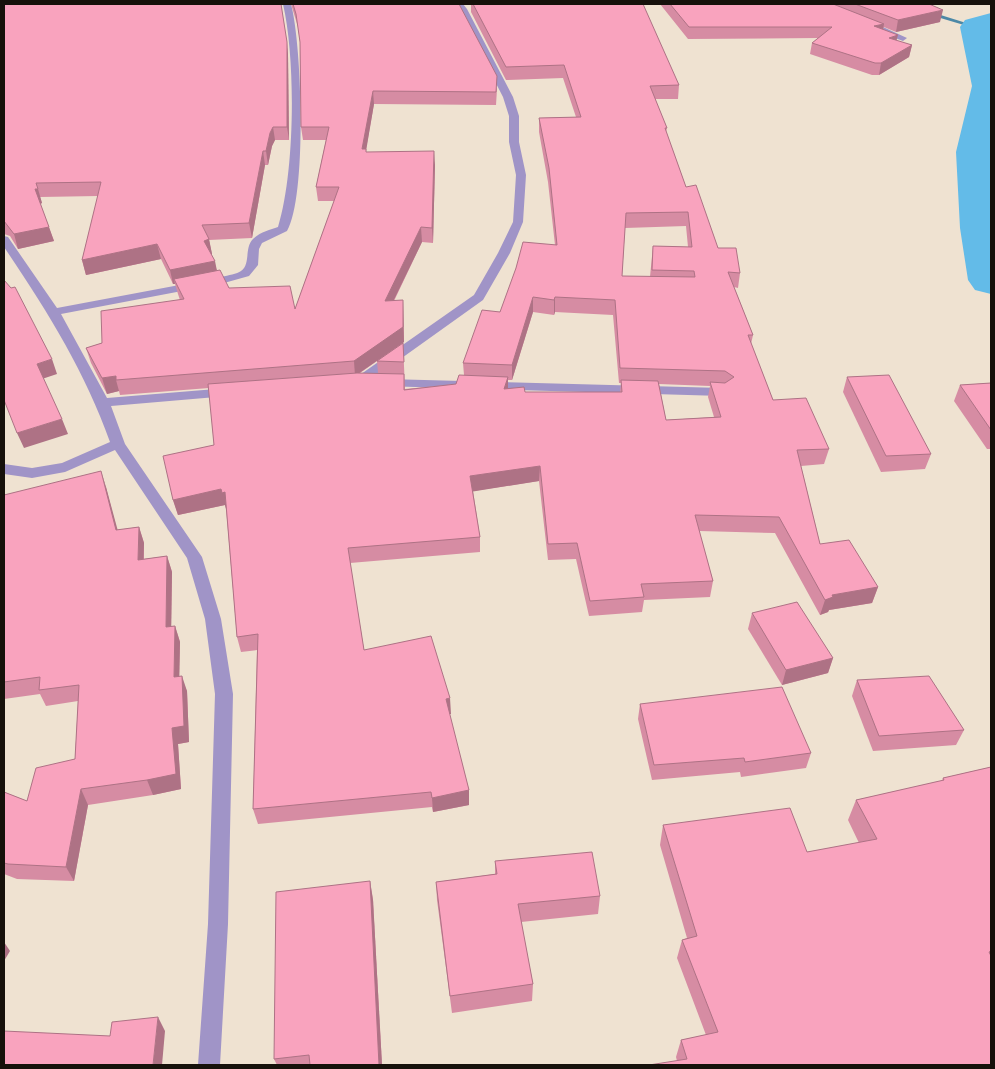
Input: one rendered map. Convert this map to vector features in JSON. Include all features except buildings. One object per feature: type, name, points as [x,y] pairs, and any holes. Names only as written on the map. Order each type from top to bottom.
[{"type":"street","points":[[54,312],[224,280],[245,274],[252,265],[252,248],[258,239],[283,230],[291,202],[295,108],[294,38],[287,4]]},
{"type":"street","points":[[465,7],[508,97],[514,116],[514,142],[521,175],[518,222],[504,253],[479,297],[354,382],[722,392]]},
{"type":"street","points":[[867,25],[903,38]]},
{"type":"street","points":[[4,239],[54,312],[103,404],[118,444],[194,556],[213,619],[224,694],[224,722],[218,924],[209,1065]]},
{"type":"street","points":[[103,404],[242,391]]},
{"type":"street","points":[[4,469],[32,473],[65,467],[118,444]]},
{"type":"waterway","points":[[929,13],[976,27]]},
{"type":"waterway","points":[[991,23],[976,27],[990,86],[975,152],[981,228],[991,280]]}]
